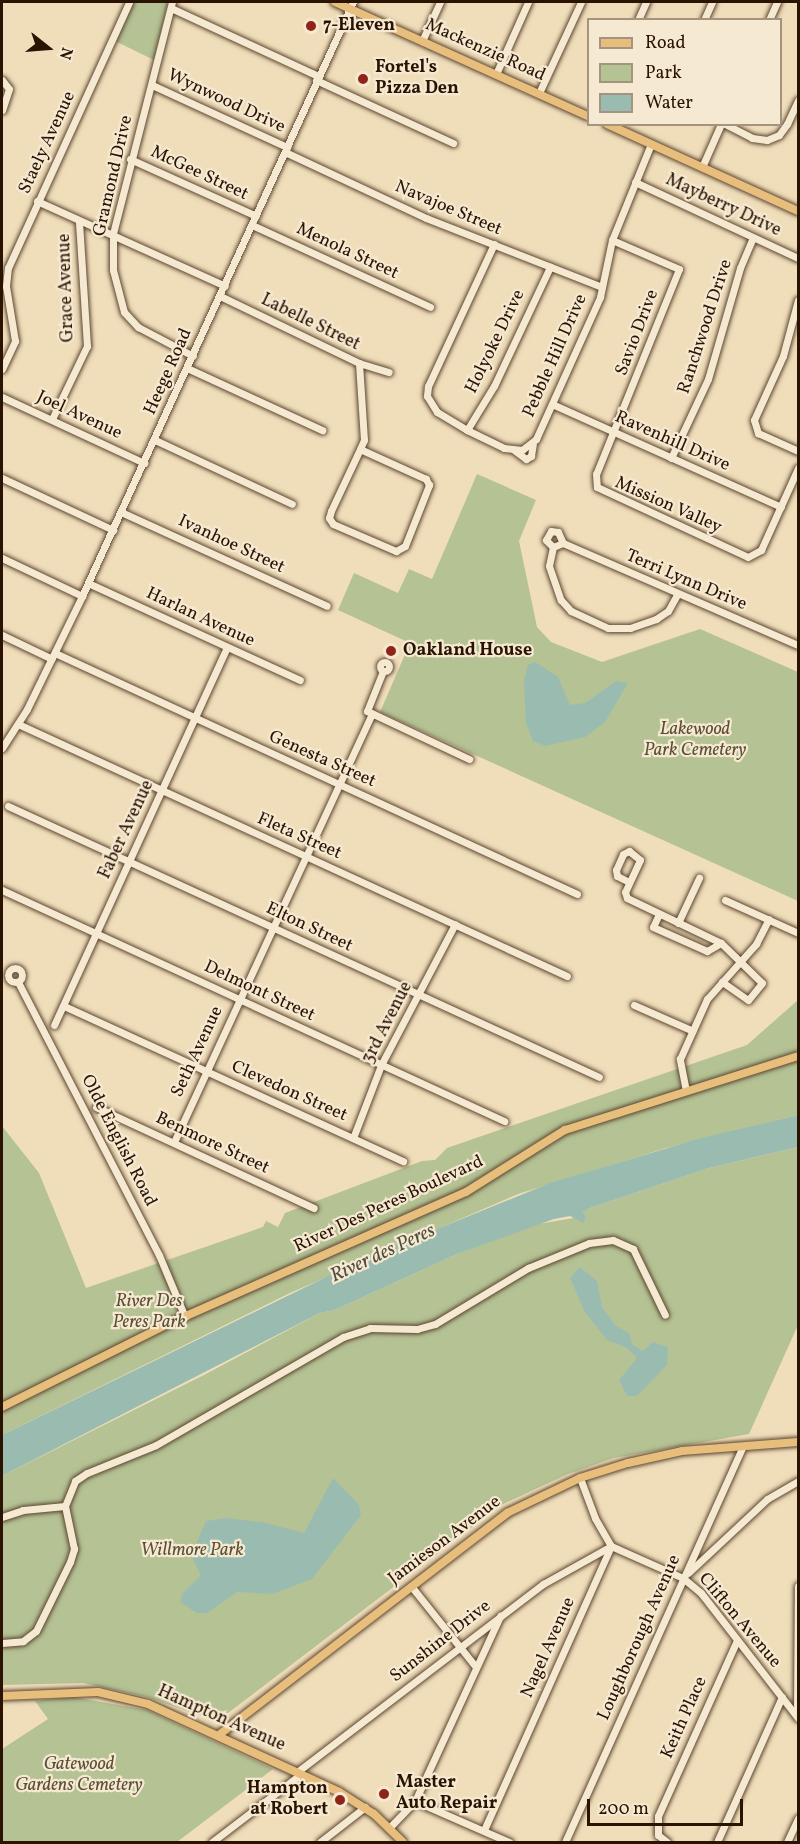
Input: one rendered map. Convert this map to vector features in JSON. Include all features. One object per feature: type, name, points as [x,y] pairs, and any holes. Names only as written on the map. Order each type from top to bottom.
[{"type":"main road","name":"Mackenzie Road","points":[[335,2],[351,5],[422,41],[587,116]]},
{"type":"main road","points":[[612,126],[798,211]]},
{"type":"main road","name":"River Des Peres Boulevard","points":[[2,1407],[185,1317],[466,1192],[565,1130],[798,1056]]},
{"type":"main road","name":"Jamieson Avenue","points":[[219,1735],[507,1513],[580,1478],[682,1451],[798,1442]]},
{"type":"main road","name":"Hampton Avenue","points":[[2,1696],[66,1691],[121,1696],[219,1735],[365,1807],[404,1842]]},
{"type":"street","name":"Staely Avenue","points":[[2,369],[15,341],[6,286],[8,268],[129,2]]},
{"type":"street","points":[[422,41],[440,2]]},
{"type":"street","points":[[496,74],[528,2]]},
{"type":"street","points":[[539,93],[581,2]]},
{"type":"street","points":[[639,18],[646,2]]},
{"type":"street","points":[[705,18],[712,2]]},
{"type":"street","points":[[770,18],[777,2]]},
{"type":"street","points":[[172,5],[453,143]]},
{"type":"street","name":"Gramond Drive","points":[[172,5],[130,159],[113,234],[114,281],[124,312],[138,327],[193,356]]},
{"type":"street","name":"Heege Road","points":[[2,748],[18,724],[82,596],[155,440],[351,5]]},
{"type":"street","points":[[2,80],[9,89],[2,110]]},
{"type":"street","name":"Wynwood Drive","points":[[152,85],[286,149]]},
{"type":"street","points":[[727,126],[752,138],[767,140],[779,135],[788,124],[798,100]]},
{"type":"street","points":[[702,167],[722,126]]},
{"type":"street","name":"Pebble Hill Drive","points":[[494,244],[428,386],[430,404],[467,430],[504,448],[514,450],[533,444],[552,404],[602,287],[612,240],[651,144]]},
{"type":"street","name":"Navajoe Street","points":[[286,149],[426,218],[602,287]]},
{"type":"street","name":"McGee Street","points":[[130,159],[256,216]]},
{"type":"street","name":"Mayberry Drive","points":[[634,182],[798,258]]},
{"type":"street","points":[[37,201],[225,286]]},
{"type":"street","name":"Grace Avenue","points":[[52,419],[87,346],[79,221]]},
{"type":"street","name":"Menola Street","points":[[252,225],[430,307]]},
{"type":"street","name":"Ranchwood Drive","points":[[671,458],[708,379],[740,268],[753,238]]},
{"type":"street","name":"Savio Drive","points":[[596,474],[679,269],[612,240]]},
{"type":"street","name":"Holyoke Drive","points":[[467,430],[494,386],[550,267]]},
{"type":"street","name":"Labelle Street","points":[[220,296],[359,363],[389,372]]},
{"type":"street","points":[[798,300],[783,356],[754,420],[758,433],[798,451]]},
{"type":"street","points":[[359,363],[366,430],[360,449],[329,518],[333,524],[388,549],[405,546],[429,485],[426,479],[360,449]]},
{"type":"street","points":[[187,368],[322,430]]},
{"type":"street","name":"Joel Avenue","points":[[2,397],[144,463]]},
{"type":"street","name":"Ravenhill Drive","points":[[552,404],[781,507]]},
{"type":"street","points":[[155,440],[292,504]]},
{"type":"street","points":[[781,507],[798,468]]},
{"type":"street","name":"Mission Valley","points":[[596,474],[594,481],[602,492],[741,555],[754,556],[761,550],[781,507]]},
{"type":"street","points":[[2,478],[113,530]]},
{"type":"street","name":"Ivanhoe Street","points":[[121,512],[327,606]]},
{"type":"street","name":"Terri Lynn Drive","points":[[553,547],[546,540],[551,531],[558,532],[563,543],[677,595],[798,645]]},
{"type":"street","points":[[563,543],[553,547],[549,566],[561,600],[571,611],[608,628],[630,628],[656,619],[668,611],[677,595]]},
{"type":"street","points":[[2,558],[82,596]]},
{"type":"street","name":"Harlan Avenue","points":[[88,583],[300,680]]},
{"type":"street","name":"Genesta Street","points":[[2,635],[194,719],[577,894]]},
{"type":"street","name":"Faber Avenue","points":[[54,1025],[227,648]]},
{"type":"street","name":"Seth Avenue","points":[[174,1142],[372,714],[367,711],[383,671]]},
{"type":"street","points":[[372,714],[469,759]]},
{"type":"street","name":"Fleta Street","points":[[18,724],[567,976]]},
{"type":"street","name":"Elton Street","points":[[8,806],[598,1077]]},
{"type":"street","points":[[678,923],[699,878]]},
{"type":"street","points":[[630,882],[627,898],[721,943],[762,983],[748,1000],[722,982]]},
{"type":"street","name":"Delmont Street","points":[[2,890],[504,1121]]},
{"type":"street","points":[[726,900],[798,933]]},
{"type":"street","points":[[659,914],[653,927],[707,951],[721,943]]},
{"type":"street","points":[[686,1091],[680,1059],[707,999],[742,961],[769,919]]},
{"type":"street","name":"3rd Avenue","points":[[353,1138],[381,1065],[455,924]]},
{"type":"street","name":"Olde English Road","points":[[18,982],[159,1255],[185,1317]]},
{"type":"street","points":[[634,1005],[693,1031]]},
{"type":"street","name":"Clevedon Street","points":[[64,1006],[403,1161]]},
{"type":"street","name":"Benmore Street","points":[[96,1107],[314,1208]]},
{"type":"street","points":[[2,1643],[23,1641],[36,1631],[74,1549],[65,1506],[68,1492],[87,1473],[156,1445],[343,1337],[370,1328],[417,1329],[435,1324],[528,1268],[589,1243],[613,1240],[633,1249],[665,1315]]},
{"type":"street","name":"Loughborough Avenue","points":[[566,1842],[743,1446]]},
{"type":"street","points":[[580,1478],[595,1518],[611,1546]]},
{"type":"street","points":[[683,1578],[767,1499],[798,1481]]},
{"type":"street","points":[[2,1517],[22,1510],[65,1506]]},
{"type":"street","name":"Clifton Avenue","points":[[611,1546],[683,1578],[701,1593],[798,1717]]},
{"type":"street","name":"Sunshine Drive","points":[[212,1842],[500,1615],[543,1584],[611,1546]]},
{"type":"street","name":"Nagel Avenue","points":[[484,1830],[611,1546]]},
{"type":"street","points":[[411,1586],[458,1648],[476,1667]]},
{"type":"street","points":[[798,1586],[798,1717]]},
{"type":"street","points":[[390,1828],[415,1801],[500,1615]]},
{"type":"street","name":"Keith Place","points":[[665,1842],[655,1827],[657,1816],[737,1640]]},
{"type":"street","points":[[717,1842],[781,1695],[798,1694]]},
{"type":"street","points":[[415,1801],[508,1842]]},
{"type":"street","points":[[320,1842],[365,1807]]},
{"type":"street","points":[[787,1842],[798,1818]]},
{"type":"green space","points":[[133,2],[168,2],[154,60],[115,41]]},
{"type":"green space","name":"Lakewood Park Cemetery","points":[[477,474],[536,500],[519,541],[537,627],[551,642],[602,662],[700,629],[798,672],[798,901],[380,712],[410,643],[338,610],[354,573],[398,593],[409,569],[432,579]]},
{"type":"green space","name":"River Des Peres Park","points":[[798,1000],[798,1115],[666,1148],[518,1194],[290,1293],[2,1435],[2,1126],[39,1173],[86,1288],[263,1227],[266,1221],[278,1227],[285,1213],[422,1161],[435,1160],[447,1148],[747,1045]]},
{"type":"green space","name":"Willmore Park","points":[[798,1147],[798,1325],[749,1434],[614,1458],[568,1474],[501,1505],[228,1713],[198,1715],[147,1697],[83,1683],[2,1685],[2,1476],[204,1375],[320,1313],[335,1310],[457,1254],[532,1225],[586,1216],[583,1212],[590,1208],[709,1168]]},
{"type":"green space","name":"Gatewood Gardens Cemetery","points":[[73,1697],[147,1710],[273,1769],[177,1842],[2,1842],[2,1749],[48,1719],[35,1701]]},
{"type":"water","points":[[535,662],[558,677],[570,705],[585,703],[616,681],[628,683],[605,722],[585,737],[545,746],[533,741],[526,723],[524,681],[528,665]]},
{"type":"water","name":"River des Peres","points":[[798,1115],[798,1147],[709,1168],[590,1208],[583,1212],[586,1216],[583,1223],[570,1216],[554,1219],[457,1254],[335,1310],[320,1313],[2,1476],[2,1435],[359,1261],[550,1183],[698,1139]]},
{"type":"water","points":[[580,1267],[597,1281],[602,1307],[616,1326],[629,1333],[632,1344],[642,1351],[653,1342],[668,1347],[667,1365],[637,1396],[627,1396],[619,1380],[637,1358],[627,1348],[607,1340],[585,1312],[570,1278]]},
{"type":"water","points":[[333,1478],[359,1505],[361,1515],[312,1579],[272,1594],[237,1592],[207,1613],[197,1613],[180,1602],[183,1593],[201,1575],[191,1556],[206,1521],[227,1518],[266,1523],[304,1533]]},
{"type":"place","name":"7-Eleven","points":[[311,26]]},
{"type":"place","name":"Fortel's Pizza Den","points":[[363,79]]},
{"type":"place","name":"Oakland House","points":[[391,651]]},
{"type":"place","name":"Master Auto Repair","points":[[384,1794]]},
{"type":"place","name":"Hampton at Robert","points":[[340,1800]]}]
